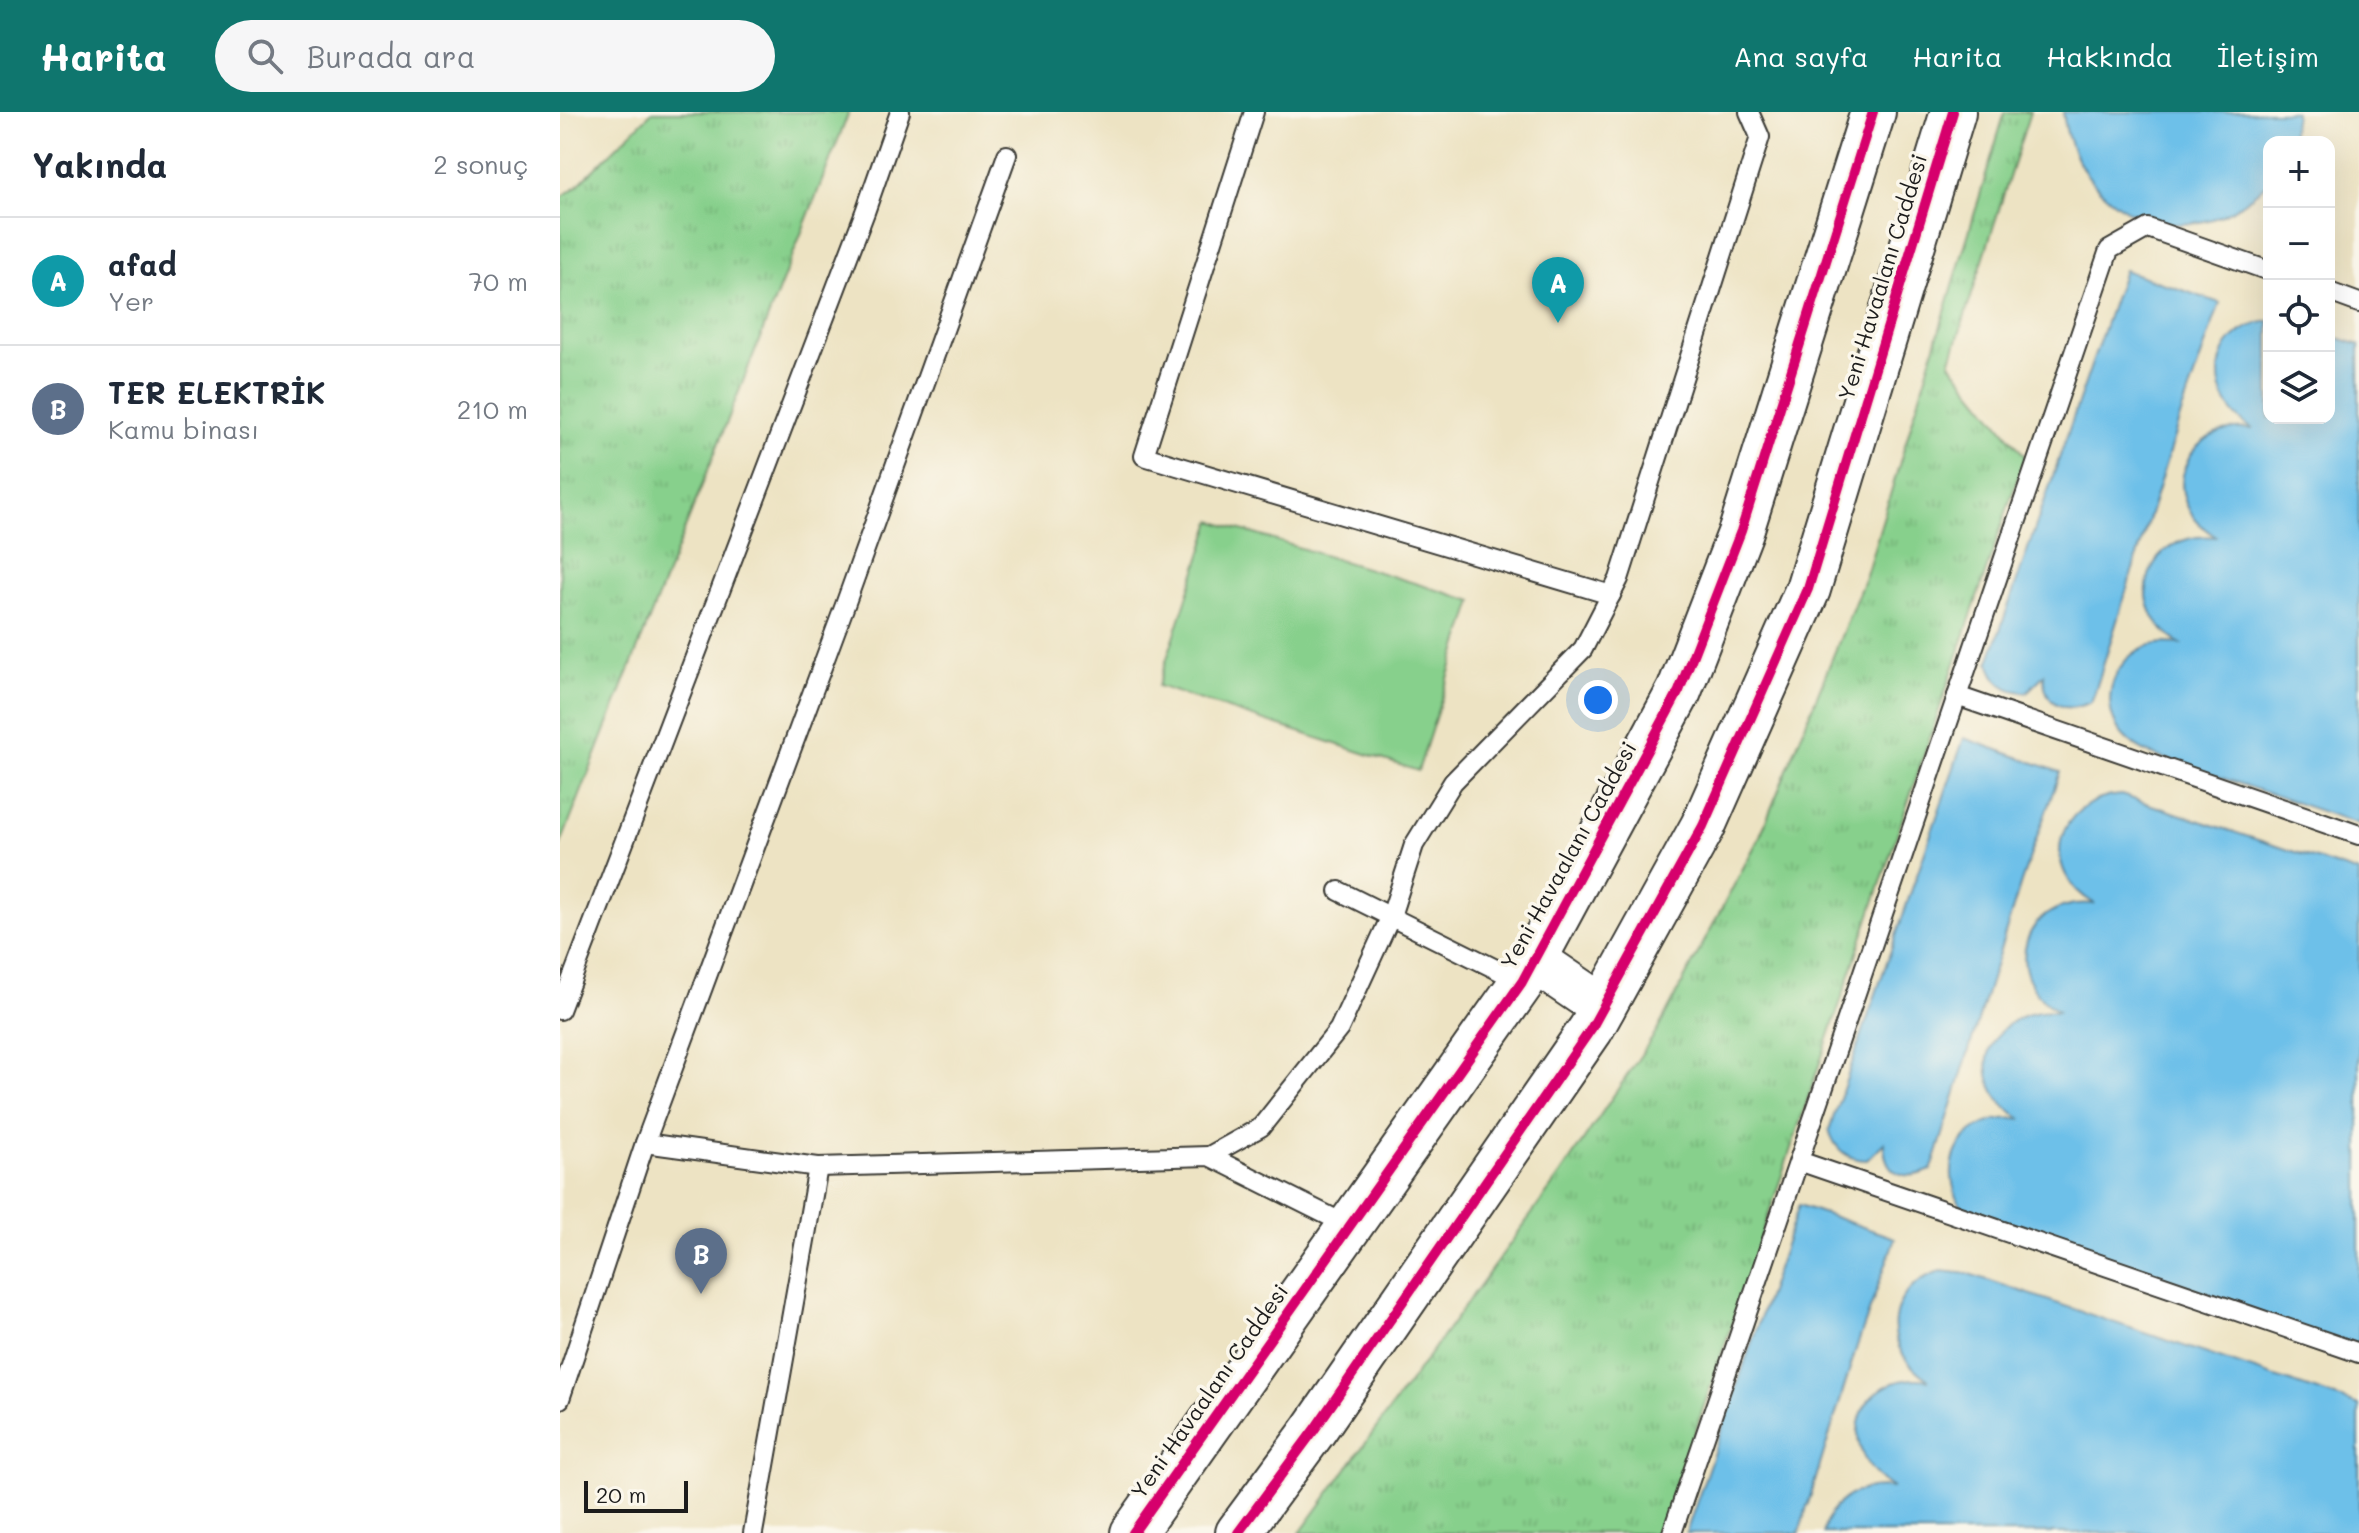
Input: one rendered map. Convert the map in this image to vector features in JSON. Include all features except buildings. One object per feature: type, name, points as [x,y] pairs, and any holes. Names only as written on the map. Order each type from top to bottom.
[{"type":"main road","name":"Yeni Havaalanı Caddesi","points":[[1133,1533],[1528,971],[1679,691],[1741,531],[1873,112]]},
{"type":"main road","name":"Yeni Havaalanı Caddesi","points":[[1238,1533],[1314,1430],[1591,1029],[1703,826],[1808,589],[1953,112]]},
{"type":"main road","points":[[1528,971],[1603,1007]]},
{"type":"lane","points":[[560,1010],[854,242],[900,112]]},
{"type":"lane","points":[[1254,112],[1144,456],[1611,595]]},
{"type":"lane","points":[[645,1143],[818,1167],[1209,1156],[1261,1127],[1339,1029],[1391,916],[1414,845],[1453,782],[1583,649],[1611,595],[1624,563],[1760,137],[1749,112]]},
{"type":"lane","points":[[560,1399],[645,1143],[845,605],[1007,155]]},
{"type":"lane","points":[[1672,1533],[2109,250],[2148,228],[2263,269]]},
{"type":"lane","points":[[2335,294],[2359,303]]},
{"type":"lane","points":[[1957,696],[2359,835]]},
{"type":"lane","points":[[1339,891],[1391,916],[1528,971]]},
{"type":"lane","points":[[1209,1156],[1349,1226]]},
{"type":"lane","points":[[1799,1161],[2359,1353]]},
{"type":"lane","points":[[753,1533],[818,1167]]},
{"type":"green space","points":[[652,112],[849,112],[560,846],[560,198],[577,186]]},
{"type":"green space","points":[[2005,112],[2030,112],[1950,363],[2025,456],[1661,1533],[1300,1533],[1560,1175],[1657,1031],[1760,836],[1866,575]]},
{"type":"green space","points":[[1212,521],[1473,601],[1418,771],[1158,686]]},
{"type":"water","points":[[2063,112],[2295,112],[2291,136],[2263,136],[2263,186],[2223,215],[2179,224],[2153,221],[2130,212],[2110,199],[2078,161],[2068,137]]},
{"type":"water","points":[[2124,270],[2220,303],[2181,414],[2095,692],[2091,702],[2064,707],[2057,705],[2048,694],[2044,675],[2027,692],[2013,690],[1998,680],[1989,662]]},
{"type":"water","points":[[2263,323],[2263,424],[2335,424],[2335,337],[2359,345],[2359,824],[2148,753],[2122,734],[2111,713],[2112,687],[2123,663],[2144,648],[2160,643],[2181,644],[2162,629],[2151,611],[2147,592],[2150,574],[2158,558],[2173,545],[2193,538],[2217,537],[2198,522],[2186,504],[2182,485],[2185,466],[2194,450],[2209,437],[2229,430],[2253,429],[2237,416],[2226,401],[2219,368],[2224,351],[2234,338],[2249,327]]},
{"type":"water","points":[[1964,738],[2060,772],[2021,882],[1935,1160],[1931,1170],[1904,1175],[1897,1173],[1888,1162],[1884,1143],[1867,1160],[1853,1158],[1838,1148],[1829,1130]]},
{"type":"water","points":[[2121,795],[2359,873],[2359,1353],[1965,1212],[1956,1194],[1952,1176],[1954,1159],[1970,1133],[1984,1124],[2002,1119],[2022,1119],[2003,1104],[1992,1086],[1987,1067],[1990,1049],[1999,1033],[2014,1020],[2034,1013],[2059,1012],[2040,996],[2029,978],[2024,959],[2027,941],[2035,925],[2050,912],[2070,905],[2095,904],[2077,890],[2065,874],[2060,856],[2068,823],[2081,810],[2099,800]]},
{"type":"water","points":[[1799,1205],[1895,1238],[1856,1349],[1799,1533],[1686,1533]]},
{"type":"water","points":[[1940,1271],[1970,1274],[2359,1405],[2359,1533],[1823,1533],[1833,1511],[1849,1496],[1869,1488],[1893,1488],[1874,1472],[1862,1454],[1858,1434],[1861,1416],[1870,1400],[1884,1387],[1904,1380],[1929,1380],[1902,1353],[1896,1337],[1895,1321],[1907,1292],[1921,1280]]},
{"type":"cycle path","points":[[1133,1533],[1522,982],[1679,691],[1741,531],[1873,112]]},
{"type":"cycle path","points":[[1238,1533],[1314,1430],[1591,1029],[1703,826],[1808,589],[1953,112]]},
{"type":"place","name":"afad","points":[[1558,323]]},
{"type":"place","name":"TER ELEKTRİK","points":[[701,1294]]}]
